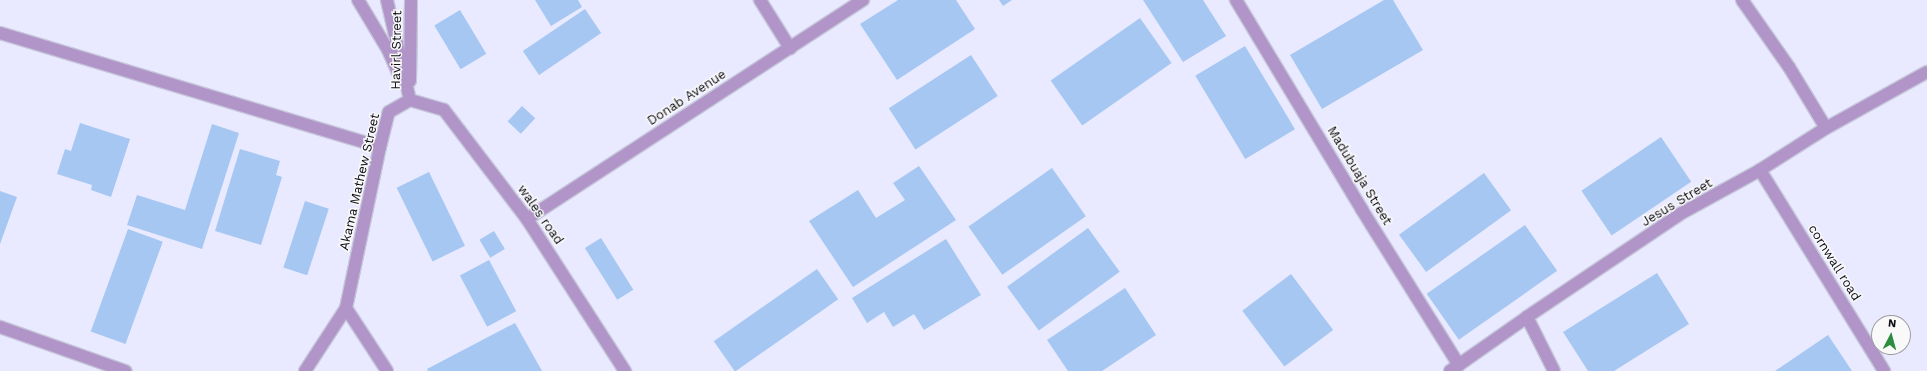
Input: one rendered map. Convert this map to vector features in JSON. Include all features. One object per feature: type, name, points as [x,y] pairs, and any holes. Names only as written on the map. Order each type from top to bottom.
[{"type":"street","points":[[358,0],[388,50],[410,100]]},
{"type":"street","points":[[387,0],[410,100]]},
{"type":"street","name":"Havirl Street","points":[[410,100],[411,0]]},
{"type":"street","points":[[760,0],[790,48]]},
{"type":"street","name":"Donab Avenue","points":[[527,219],[863,0]]},
{"type":"street","name":"Madubuaja Street","points":[[1236,0],[1362,210],[1454,368]]},
{"type":"street","points":[[1742,0],[1789,66],[1826,128]]},
{"type":"street","points":[[0,33],[380,147]]},
{"type":"street","name":"Jesus Street","points":[[1454,368],[1680,214],[1760,170],[1826,128],[1927,72]]},
{"type":"street","name":"Akama Mathew Street","points":[[305,371],[346,308],[380,147],[389,112],[410,100]]},
{"type":"street","name":"wales road","points":[[410,100],[444,110],[527,219],[625,371]]},
{"type":"street","name":"cornwall road","points":[[1760,170],[1884,371]]},
{"type":"street","points":[[346,308],[387,371]]},
{"type":"street","points":[[1527,317],[1554,371]]},
{"type":"street","points":[[0,327],[125,371]]},
{"type":"building","points":[[535,0],[578,0],[582,7],[551,26]]},
{"type":"building","points":[[898,0],[956,0],[975,29],[897,80],[860,24]]},
{"type":"building","points":[[999,0],[1012,0],[1003,6]]},
{"type":"building","points":[[1143,0],[1203,0],[1226,36],[1183,62]]},
{"type":"building","points":[[1384,0],[1393,0],[1423,50],[1322,109],[1290,55]]},
{"type":"building","points":[[585,9],[601,33],[539,75],[523,51]]},
{"type":"building","points":[[460,10],[486,54],[461,69],[434,25]]},
{"type":"building","points":[[1140,18],[1172,63],[1082,126],[1051,81]]},
{"type":"building","points":[[1245,46],[1295,129],[1245,159],[1195,76]]},
{"type":"building","points":[[971,55],[998,96],[915,149],[889,108]]},
{"type":"building","points":[[522,106],[535,118],[521,134],[508,121]]},
{"type":"building","points":[[80,123],[130,139],[111,197],[91,190],[92,185],[57,174],[65,149],[71,151]]},
{"type":"building","points":[[212,124],[239,133],[202,249],[127,225],[137,195],[185,210]]},
{"type":"building","points":[[1661,137],[1691,182],[1612,235],[1581,191]]},
{"type":"building","points":[[240,149],[280,161],[276,175],[282,177],[261,245],[215,231]]},
{"type":"building","points":[[919,166],[956,220],[853,287],[809,221],[858,190],[876,218],[905,200],[893,183]]},
{"type":"building","points":[[1052,168],[1086,216],[1002,275],[968,227]]},
{"type":"building","points":[[429,172],[465,246],[433,261],[397,188]]},
{"type":"building","points":[[1484,173],[1511,210],[1426,272],[1399,235]]},
{"type":"building","points":[[0,191],[17,197],[0,244]]},
{"type":"building","points":[[305,201],[329,209],[307,275],[283,268]]},
{"type":"building","points":[[1525,225],[1557,271],[1459,340],[1427,294]]},
{"type":"building","points":[[1088,228],[1120,272],[1039,330],[1007,287]]},
{"type":"building","points":[[128,229],[163,242],[125,344],[91,331]]},
{"type":"building","points":[[494,231],[505,249],[490,258],[479,240]]},
{"type":"building","points":[[601,238],[633,290],[617,300],[585,248]]},
{"type":"building","points":[[946,239],[981,295],[924,330],[914,314],[893,327],[884,312],[867,323],[852,298]]},
{"type":"building","points":[[489,260],[516,311],[487,327],[460,275]]},
{"type":"building","points":[[817,269],[838,299],[736,371],[714,341]]},
{"type":"building","points":[[1657,273],[1689,324],[1614,371],[1588,371],[1563,332]]},
{"type":"building","points":[[1291,274],[1333,330],[1284,367],[1242,311]]},
{"type":"building","points":[[1125,288],[1156,335],[1102,371],[1068,371],[1047,340]]},
{"type":"building","points":[[515,323],[542,371],[428,371],[427,369]]},
{"type":"building","points":[[1828,335],[1852,371],[1775,371]]}]
